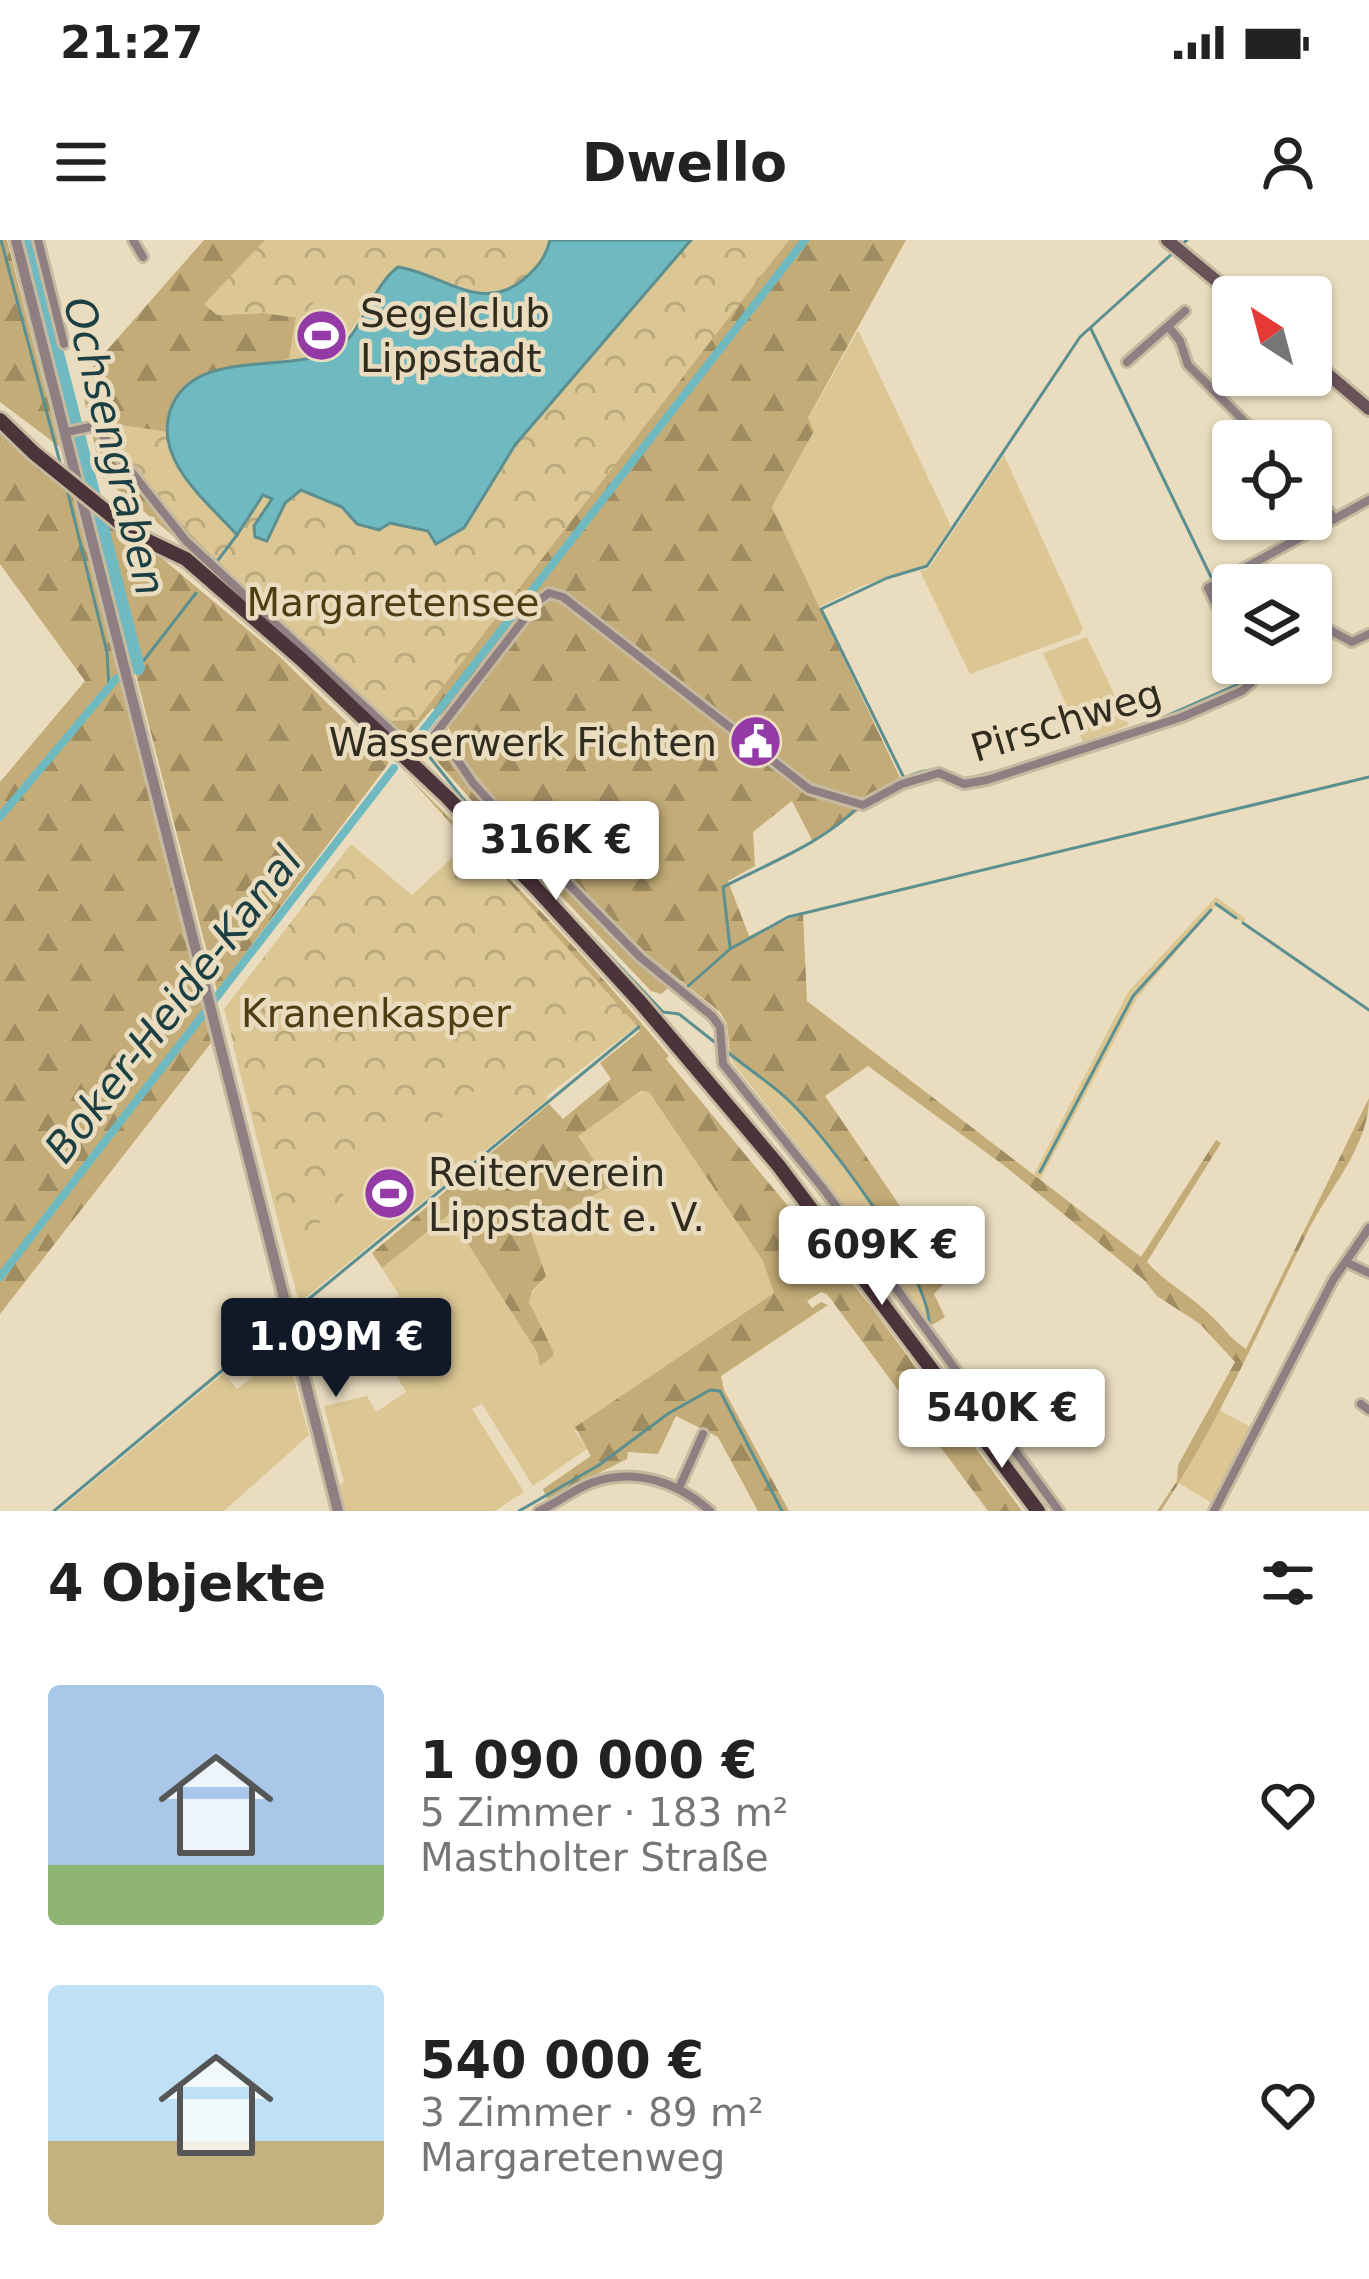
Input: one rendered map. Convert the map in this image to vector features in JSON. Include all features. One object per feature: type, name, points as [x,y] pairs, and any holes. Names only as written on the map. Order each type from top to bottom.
[{"type":"main road","points":[[1168,240],[1212,277]]},
{"type":"main road","points":[[1332,378],[1369,409]]},
{"type":"main road","points":[[0,423],[117,522],[182,565],[282,651],[530,892],[773,1170],[1029,1511]]},
{"type":"main road","points":[[117,522],[186,559],[302,660],[535,886],[778,1165],[1038,1511]]},
{"type":"street","points":[[16,240],[69,432],[338,1511]]},
{"type":"street","points":[[38,240],[64,344]]},
{"type":"street","points":[[133,240],[143,257]]},
{"type":"street","points":[[1127,362],[1185,311]]},
{"type":"street","points":[[1168,326],[1189,364],[1244,420]]},
{"type":"street","points":[[69,432],[95,426],[186,541],[410,752],[422,752],[438,731],[473,783],[510,824],[640,957],[712,1016],[722,1038],[723,1064],[836,1206],[1059,1511]]},
{"type":"street","points":[[1252,564],[1369,500]]},
{"type":"street","points":[[1332,515],[1335,519]]},
{"type":"street","name":"Pirschweg","points":[[438,731],[549,593],[563,597],[809,789],[858,804],[939,773],[964,784],[987,780],[1182,717],[1251,684]]},
{"type":"street","points":[[1332,631],[1352,642],[1369,634]]},
{"type":"street","points":[[1214,1511],[1333,1280],[1369,1228]]},
{"type":"street","points":[[1348,1263],[1369,1273]]},
{"type":"street","points":[[679,1487],[703,1434]]},
{"type":"street","points":[[539,1511],[610,1478],[641,1478],[679,1487],[710,1511]]},
{"type":"green space","points":[[0,240],[7,240],[60,447],[0,402]]},
{"type":"green space","points":[[204,240],[265,240],[245,264],[217,315],[296,317],[289,359],[218,371],[173,402],[691,240],[906,240],[808,418],[814,431],[772,507],[902,782],[813,842],[792,801],[753,832],[755,866],[728,881],[749,936],[803,913],[807,1001],[1141,1257],[1216,1140],[1221,1143],[1147,1262],[1246,1349],[1369,1098],[1355,1150],[1308,1231],[1221,1409],[1161,1511],[1157,1511],[1177,1481],[1178,1465],[1235,1362],[1200,1324],[1157,1296],[1144,1280],[1006,1167],[868,1066],[825,1096],[949,1278],[934,1294],[945,1317],[929,1327],[914,1275],[875,1209],[827,1145],[789,1101],[730,1054],[727,1024],[720,1012],[646,953],[502,807],[461,756],[448,726],[433,708],[406,739],[212,560],[183,544],[102,477],[80,381]]},
{"type":"green space","points":[[265,240],[550,240],[529,275],[493,293],[461,289],[398,267],[367,305],[321,295],[300,318],[263,313],[217,315],[204,304]]},
{"type":"green space","name":"Margaretensee","points":[[640,240],[789,240],[417,720],[388,721],[232,575],[149,487],[123,451],[115,424],[210,438]]},
{"type":"green space","name":"Segelclub Lippstadt","points":[[321,295],[367,305],[337,346],[318,356],[289,359],[296,317]]},
{"type":"green space","points":[[858,330],[951,526],[926,565],[862,586],[819,607],[772,507],[814,431],[808,419]]},
{"type":"green space","points":[[0,426],[69,481],[211,1043],[0,1314],[0,782],[85,681],[0,564]]},
{"type":"green space","points":[[1004,455],[1083,628],[1080,634],[970,674],[920,571],[929,568]]},
{"type":"green space","points":[[91,499],[278,655],[389,763],[217,991]]},
{"type":"green space","points":[[1087,637],[1129,725],[1083,742],[1043,653]]},
{"type":"green space","points":[[435,743],[442,745],[509,831],[668,988],[661,994],[651,991],[428,751]]},
{"type":"green space","points":[[402,770],[572,945],[669,1056],[666,1059],[870,1305],[1022,1511],[988,1511],[821,1292],[807,1301],[812,1308],[821,1302],[828,1305],[721,1376],[724,1390],[789,1511],[758,1511],[718,1437],[676,1416],[658,1454],[628,1452],[627,1459],[547,1499],[543,1489],[591,1456],[575,1427],[774,1293],[763,1261],[649,1092],[641,1091],[578,1136],[611,1186],[530,1230],[546,1276],[529,1302],[553,1351],[540,1366],[537,1352],[449,1214],[382,1268],[372,1253],[549,1104],[563,1119],[611,1079],[600,1063],[640,1031]]},
{"type":"green space","name":"Kranenkasper","points":[[471,840],[637,1026],[522,1115],[490,1078],[412,1142],[406,1133],[337,1185],[348,1202],[289,1245],[224,1009],[351,844],[412,895]]},
{"type":"green space","name":"Kranenkasper","points":[[338,871],[548,1099],[299,1303],[230,1020]]},
{"type":"green space","points":[[1216,897],[1246,919],[1243,923],[1216,905],[1137,998],[1040,1180],[1034,1174],[1128,992]]},
{"type":"green space","points":[[730,1054],[789,1101],[851,1175],[914,1275],[929,1327],[831,1187]]},
{"type":"green space","points":[[642,1091],[649,1092],[763,1261],[774,1293],[579,1425],[575,1431],[587,1449],[533,1486],[482,1404],[472,1409],[524,1492],[495,1511],[346,1511],[340,1485],[344,1482],[324,1406],[367,1396],[376,1412],[406,1392],[384,1354],[367,1363],[346,1327],[399,1295],[382,1268],[449,1213],[537,1352],[539,1365],[529,1296],[546,1276],[529,1230],[611,1186],[577,1136]]},
{"type":"green space","points":[[286,1351],[309,1435],[224,1511],[58,1511],[224,1373],[237,1389]]},
{"type":"green space","points":[[1219,1410],[1254,1429],[1215,1505],[1179,1483]]},
{"type":"water","name":"Margaretensee","points":[[550,240],[691,240],[515,445],[464,528],[436,544],[428,531],[390,523],[379,530],[357,524],[342,507],[301,490],[285,503],[267,541],[255,537],[254,526],[272,499],[263,495],[237,535],[186,479],[176,463],[167,429],[170,411],[182,390],[199,377],[220,369],[317,357],[337,349],[398,267],[477,293],[508,289],[537,266]]},
{"type":"waterway","points":[[1,240],[62,470]]},
{"type":"waterway","name":"Ochsengraben","points":[[28,240],[138,668]]},
{"type":"waterway","name":"Boker-Heide-Kanal","points":[[411,746],[805,240]]},
{"type":"waterway","points":[[1182,244],[1187,240]]},
{"type":"waterway","points":[[904,778],[821,609],[887,578],[927,566],[1080,337],[1173,253]]},
{"type":"waterway","points":[[1091,329],[1212,579]]},
{"type":"waterway","points":[[66,485],[107,652],[109,689]]},
{"type":"waterway","points":[[218,560],[237,535]]},
{"type":"waterway","points":[[138,668],[196,593]]},
{"type":"waterway","points":[[0,817],[116,679],[138,668]]},
{"type":"waterway","points":[[1146,725],[1238,684]]},
{"type":"waterway","points":[[428,755],[472,810],[663,1012],[679,1014],[717,1044]]},
{"type":"waterway","name":"Boker-Heide-Kanal","points":[[0,1277],[394,768]]},
{"type":"waterway","points":[[962,780],[1011,768]]},
{"type":"waterway","points":[[865,800],[921,772],[954,775]]},
{"type":"waterway","points":[[686,988],[730,949],[788,917],[1369,777]]},
{"type":"waterway","points":[[730,947],[723,887],[812,842],[858,807]]},
{"type":"waterway","points":[[1216,904],[1236,918]]},
{"type":"waterway","points":[[1040,1172],[1133,996],[1211,910]]},
{"type":"waterway","points":[[1243,923],[1369,1010]]},
{"type":"waterway","points":[[293,1312],[639,1027]]},
{"type":"waterway","points":[[725,1050],[785,1097],[848,1171],[913,1273],[929,1325]]},
{"type":"waterway","points":[[54,1511],[285,1318]]},
{"type":"waterway","points":[[519,1511],[599,1465],[669,1413],[710,1390],[720,1391],[782,1511]]},
{"type":"place","name":"Segelclub Lippstadt","points":[[321,335]]},
{"type":"place","name":"Wasserwerk Fichten","points":[[756,742]]},
{"type":"place","name":"Reiterverein Lippstadt e. V.","points":[[389,1194]]}]
